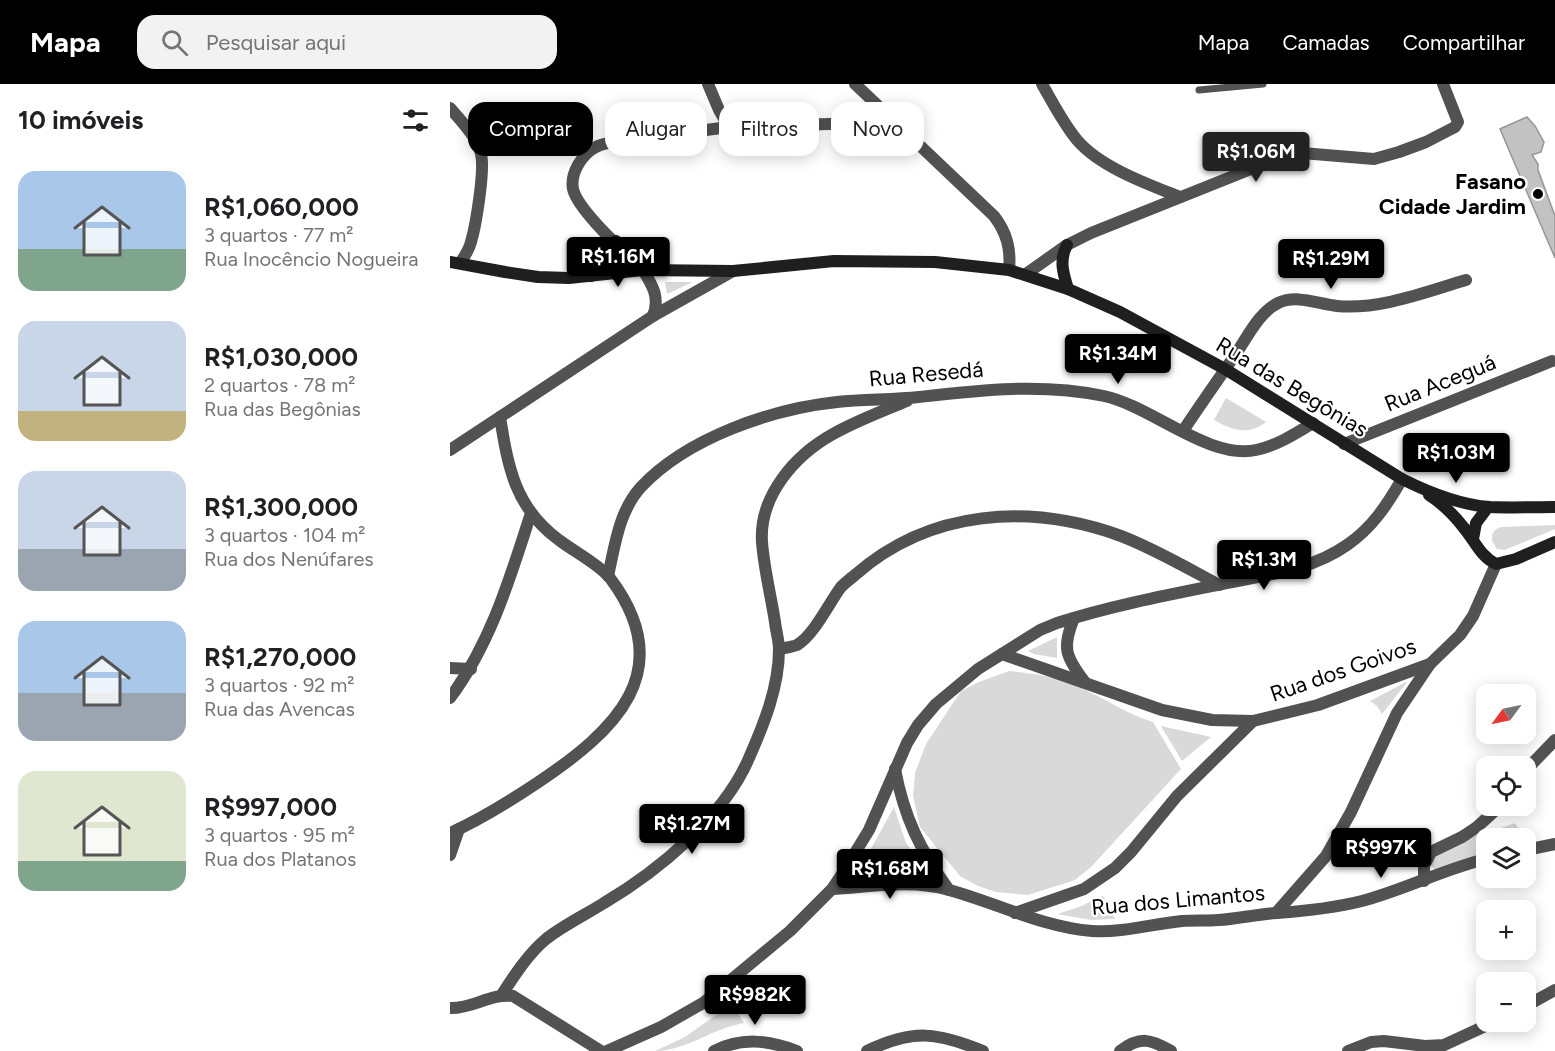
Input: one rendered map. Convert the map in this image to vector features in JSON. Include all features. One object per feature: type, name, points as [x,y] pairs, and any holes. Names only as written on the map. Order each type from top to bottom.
[{"type":"main road","points":[[591,276],[606,260],[615,241]]},
{"type":"main road","points":[[1067,245],[1062,255],[1062,265],[1068,289]]},
{"type":"main road","name":"Rua das Begônias","points":[[455,262],[538,277],[569,278],[643,270],[733,271],[834,261],[935,262],[1010,270],[1068,289],[1120,312],[1225,369],[1344,444],[1418,487],[1488,507],[1555,507]]},
{"type":"main road","name":"Rua das Begônias","points":[[1418,487],[1444,506],[1473,539],[1483,556],[1496,564]]},
{"type":"main road","points":[[1473,539],[1476,523],[1488,507]]},
{"type":"main road","points":[[1496,564],[1516,559],[1555,542]]},
{"type":"street","points":[[708,84],[719,110]]},
{"type":"street","points":[[855,84],[874,102]]},
{"type":"street","points":[[1042,84],[1062,120],[1078,141],[1095,156],[1179,197]]},
{"type":"street","points":[[1026,274],[1067,245],[1109,225],[1266,163],[1302,153],[1374,159],[1426,142],[1455,127],[1458,123],[1443,84]]},
{"type":"street","points":[[450,108],[476,141],[483,167],[472,240],[468,252],[455,262]]},
{"type":"street","points":[[653,316],[657,297],[643,270],[585,209],[573,189],[576,168],[596,147],[614,142],[719,128]]},
{"type":"street","points":[[924,149],[994,216],[1003,228],[1011,254],[1010,270]]},
{"type":"street","points":[[450,450],[653,316],[733,271]]},
{"type":"street","points":[[1183,431],[1259,320],[1278,303],[1298,299],[1335,306],[1375,304],[1466,280]]},
{"type":"street","name":"Rua Aceguá","points":[[1344,444],[1552,361]]},
{"type":"street","name":"Rua Resedá","points":[[608,576],[625,510],[652,477],[692,449],[730,430],[776,413],[836,402],[1014,388],[1105,396],[1225,450],[1254,451],[1276,443],[1313,423]]},
{"type":"street","points":[[501,996],[523,964],[546,939],[641,879],[680,847],[730,791],[748,761],[774,691],[779,649],[762,539],[765,513],[776,487],[795,464],[831,434],[918,397]]},
{"type":"street","points":[[450,855],[454,831],[518,796],[555,771],[614,721],[626,704],[639,672],[641,652],[639,636],[622,596],[608,576],[556,538],[531,513],[512,477],[500,417]]},
{"type":"street","points":[[607,1051],[661,1027],[703,1003],[790,931],[832,889],[869,830],[895,768],[918,725],[960,682],[1040,630],[1074,618],[1290,570],[1328,557],[1360,535],[1380,516],[1402,479]]},
{"type":"street","points":[[450,699],[471,669],[503,600],[531,513]]},
{"type":"street","points":[[779,649],[797,645],[811,631],[842,586],[866,565],[920,535],[962,521],[998,516],[1028,516],[1089,526],[1122,537],[1219,585]]},
{"type":"street","name":"Rua dos Goivos","points":[[1002,654],[1084,681],[1138,703],[1212,720],[1253,721],[1318,705],[1430,664],[1460,635],[1476,608],[1496,564]]},
{"type":"street","points":[[1074,618],[1067,635],[1066,648],[1072,666],[1084,681]]},
{"type":"street","name":"Rua dos Limantos","points":[[832,889],[900,884],[949,890],[1065,928],[1095,931],[1118,931],[1185,921],[1248,918],[1276,913],[1326,856],[1352,812],[1397,713],[1430,664]]},
{"type":"street","points":[[450,668],[471,669]]},
{"type":"street","points":[[1015,913],[1084,889],[1115,868],[1131,852],[1177,795],[1253,721]]},
{"type":"street","points":[[1536,760],[1555,740]]},
{"type":"street","points":[[895,768],[903,806],[917,841],[927,860],[949,890]]},
{"type":"street","points":[[1424,881],[1424,866],[1431,852],[1462,837],[1489,816]]},
{"type":"street","points":[[1536,848],[1555,844]]},
{"type":"street","points":[[1276,913],[1299,913],[1361,901],[1476,862]]},
{"type":"street","points":[[1549,997],[1555,990]]},
{"type":"street","points":[[450,1008],[469,1006],[501,996],[513,996],[601,1051]]},
{"type":"street","points":[[1348,1051],[1371,1042],[1384,1041],[1425,1046],[1444,1045],[1476,1030]]},
{"type":"street","points":[[897,1051],[904,1036]]},
{"type":"street","points":[[867,1051],[904,1036],[942,1036],[983,1051]]},
{"type":"street","points":[[1120,1051],[1143,1040],[1157,1042],[1171,1051]]},
{"type":"street","points":[[714,1051],[743,1041],[760,1041],[778,1044],[797,1051]]},
{"type":"lane","points":[[1199,90],[1263,84]]},
{"type":"shaded area","points":[[665,282],[693,282],[667,294]]},
{"type":"shaded area","points":[[1226,398],[1266,422],[1253,429],[1240,430],[1214,420]]},
{"type":"shaded area","points":[[1555,525],[1555,529],[1505,550],[1497,549],[1492,541],[1492,534],[1496,529],[1502,527]]},
{"type":"shaded area","points":[[1057,637],[1057,658],[1028,651]]},
{"type":"shaded area","points":[[1009,671],[1069,683],[1133,715],[1153,722],[1181,769],[1091,867],[1075,880],[1028,895],[996,892],[978,886],[960,876],[920,827],[913,796],[915,773],[926,744],[961,691]]},
{"type":"shaded area","points":[[1408,681],[1382,714],[1370,701]]},
{"type":"shaded area","points":[[1161,726],[1211,737],[1182,761]]},
{"type":"shaded area","points":[[894,807],[906,843],[928,873],[857,874]]},
{"type":"shaded area","points":[[1515,823],[1518,828],[1501,828]]},
{"type":"shaded area","points":[[1476,835],[1476,858],[1436,873],[1428,860],[1433,855]]},
{"type":"shaded area","points":[[1103,896],[1115,919],[1091,920],[1057,914],[1079,907]]},
{"type":"shaded area","points":[[736,1001],[738,1013],[744,1023],[721,1029],[678,1047],[655,1051],[685,1037]]},
{"type":"building","name":"Fasano Cidade Jardim","points":[[1527,117],[1544,142],[1541,152],[1532,155],[1538,164],[1538,170],[1555,216],[1555,258],[1500,129]]},
{"type":"place","name":"Fasano Cidade Jardim","points":[[1538,194]]}]
